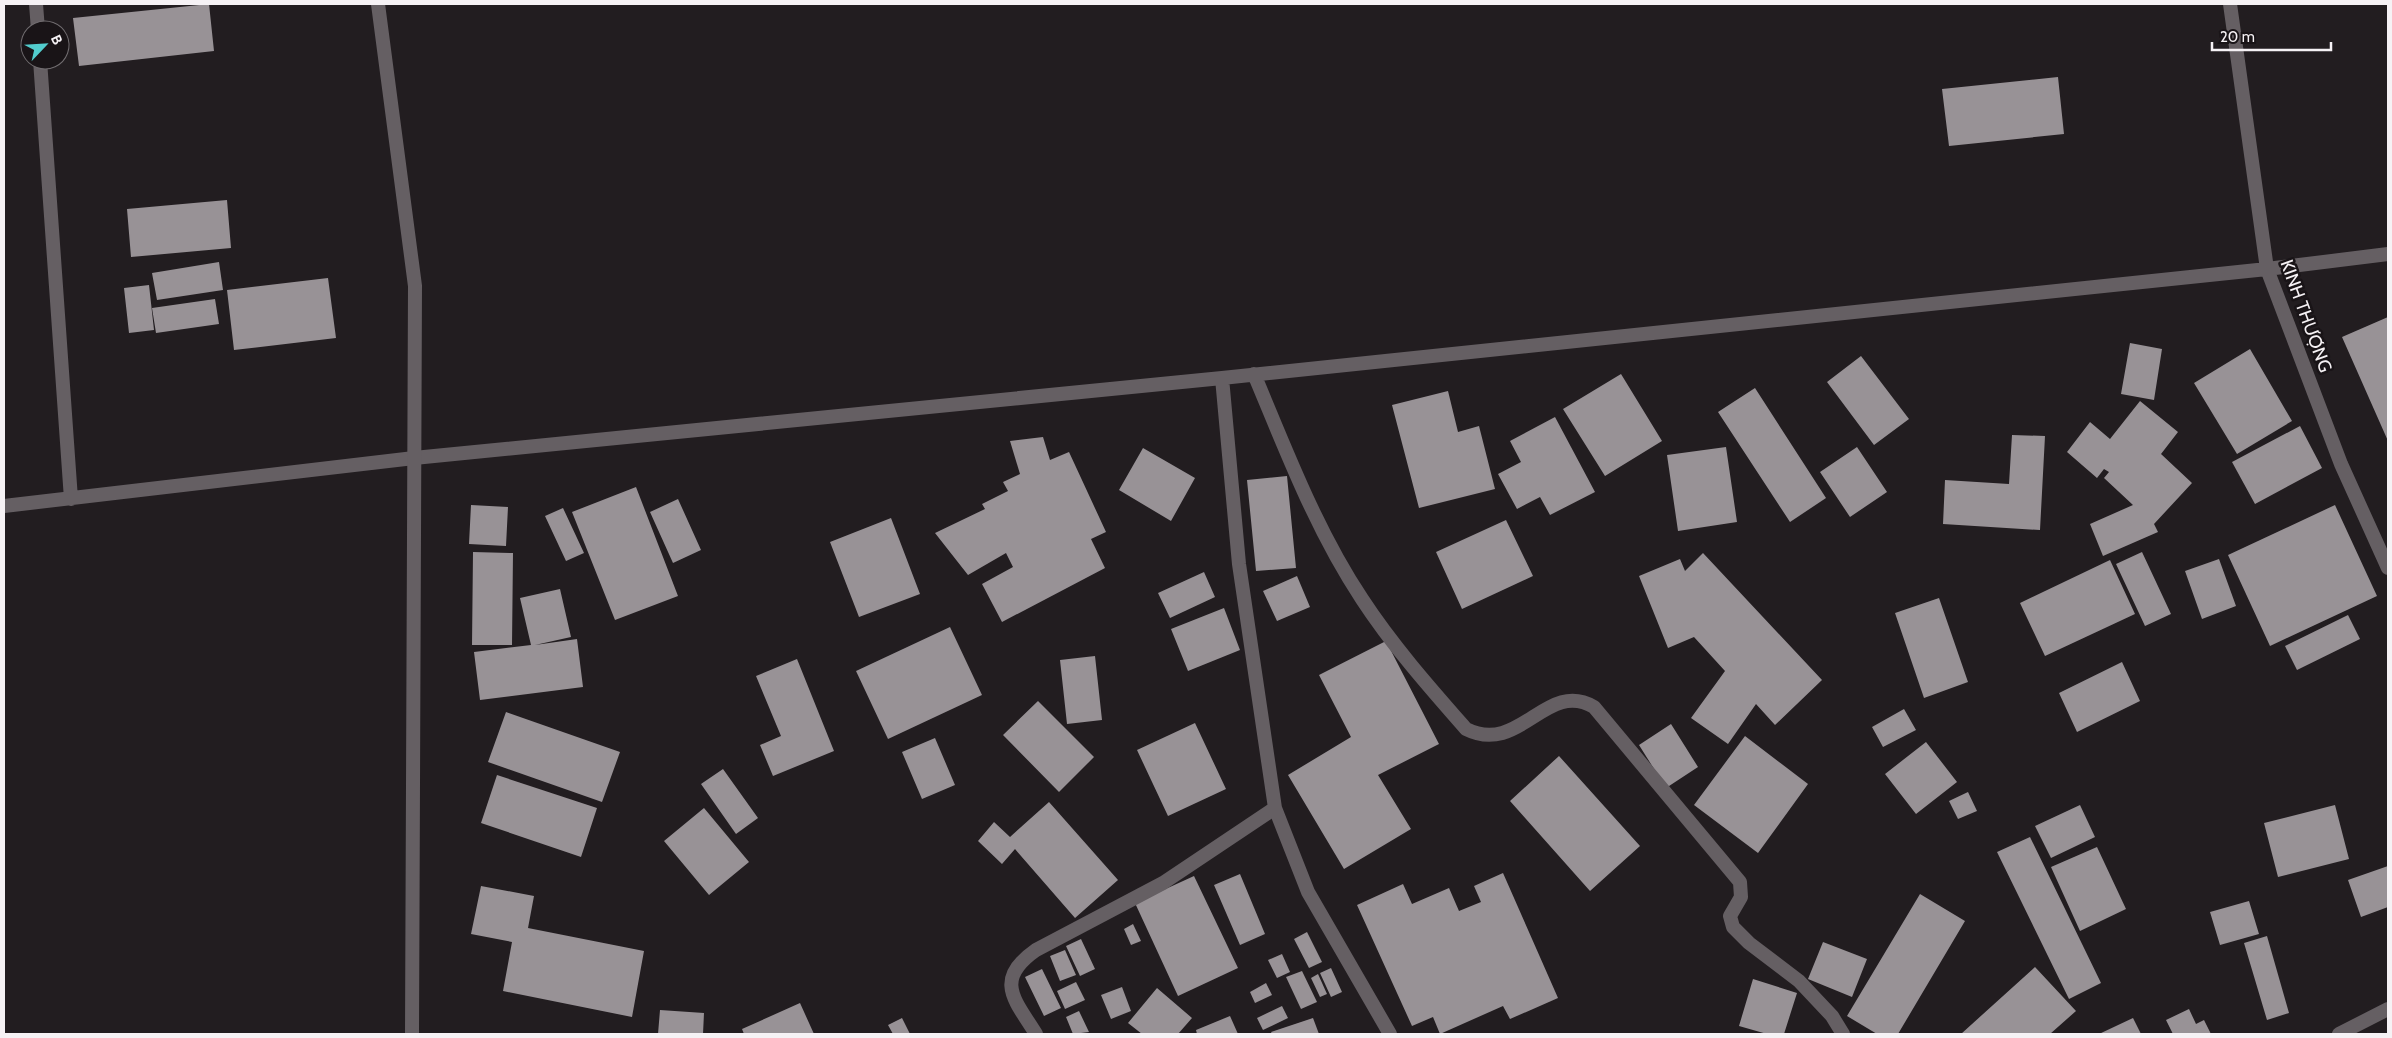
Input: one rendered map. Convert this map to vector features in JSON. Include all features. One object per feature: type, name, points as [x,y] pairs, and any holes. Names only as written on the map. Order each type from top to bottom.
[{"type":"street","points":[[36,4],[37,20]]},
{"type":"street","points":[[378,4],[414,286],[412,1034]]},
{"type":"street","name":"KINH THƯỢNG","points":[[2230,4],[2267,269],[2341,464],[2388,568]]},
{"type":"street","points":[[41,70],[71,499]]},
{"type":"street","points":[[4,506],[414,458],[1222,378],[2267,269],[2388,254]]},
{"type":"street","points":[[1254,374],[1303,490],[1362,600],[1400,650],[1466,729],[1475,734],[1490,736],[1507,732],[1567,699],[1582,700],[1594,706],[1740,882],[1741,897],[1730,916],[1733,927],[1749,943],[1798,981],[1832,1016],[1843,1034]]},
{"type":"street","points":[[1222,378],[1239,564],[1275,808],[1308,892],[1390,1034]]},
{"type":"street","points":[[1036,1034],[1011,994],[1010,986],[1016,967],[1022,960],[1036,950],[1163,883],[1275,808]]},
{"type":"street","points":[[2338,1034],[2388,1009]]},
{"type":"building","points":[[209,4],[214,51],[79,66],[73,18]]},
{"type":"building","points":[[2058,77],[2064,134],[1949,146],[1942,89]]},
{"type":"building","points":[[227,200],[231,248],[131,257],[127,209]]},
{"type":"building","points":[[219,262],[223,290],[157,300],[152,273]]},
{"type":"building","points":[[328,278],[336,338],[234,350],[227,290]]},
{"type":"building","points":[[149,285],[154,330],[129,333],[124,288]]},
{"type":"building","points":[[215,299],[219,324],[156,333],[152,308]]},
{"type":"building","points":[[2388,317],[2388,441],[2342,337]]},
{"type":"building","points":[[2130,343],[2162,349],[2154,400],[2121,394]]},
{"type":"building","points":[[2250,349],[2292,421],[2237,454],[2194,383]]},
{"type":"building","points":[[1861,356],[1909,419],[1874,445],[1827,382]]},
{"type":"building","points":[[1621,374],[1662,441],[1605,476],[1563,409]]},
{"type":"building","points":[[1755,388],[1826,498],[1790,522],[1718,412]]},
{"type":"building","points":[[1448,391],[1458,432],[1479,426],[1495,489],[1419,508],[1392,405]]},
{"type":"building","points":[[2140,401],[2178,432],[2161,454],[2192,483],[2154,524],[2158,532],[2103,556],[2090,524],[2133,505],[2104,478],[2109,472],[2104,469],[2097,478],[2067,452],[2090,422],[2110,439]]},
{"type":"building","points":[[1555,417],[1595,492],[1550,515],[1540,497],[1517,509],[1498,474],[1521,462],[1510,441]]},
{"type":"building","points":[[2300,426],[2322,468],[2255,504],[2232,462]]},
{"type":"building","points":[[2012,435],[2045,436],[2040,530],[1943,524],[1945,480],[2009,484]]},
{"type":"building","points":[[1043,437],[1050,460],[1069,452],[1106,532],[1091,539],[1105,568],[1002,622],[982,584],[1013,567],[1006,553],[968,575],[935,533],[985,509],[982,504],[1008,491],[1003,482],[1020,474],[1010,441]]},
{"type":"building","points":[[1726,447],[1737,522],[1678,531],[1667,455]]},
{"type":"building","points":[[1857,447],[1887,492],[1850,517],[1820,472]]},
{"type":"building","points":[[1143,448],[1195,478],[1171,521],[1119,490]]},
{"type":"building","points":[[1287,476],[1296,568],[1256,571],[1247,480]]},
{"type":"building","points":[[636,487],[678,596],[615,620],[572,512]]},
{"type":"building","points":[[678,499],[701,550],[673,563],[650,512]]},
{"type":"building","points":[[471,505],[508,507],[506,546],[469,544]]},
{"type":"building","points":[[2335,505],[2377,596],[2270,646],[2228,555]]},
{"type":"building","points":[[563,508],[584,553],[566,561],[545,516]]},
{"type":"building","points":[[891,518],[920,594],[859,617],[830,542]]},
{"type":"building","points":[[1506,520],[1533,576],[1462,609],[1436,552]]},
{"type":"building","points":[[473,552],[513,553],[512,645],[472,645]]},
{"type":"building","points":[[2142,552],[2171,614],[2145,626],[2116,564]]},
{"type":"building","points":[[1703,553],[1822,680],[1775,725],[1756,704],[1728,744],[1691,718],[1725,671],[1694,637],[1668,648],[1639,576],[1680,559],[1685,571]]},
{"type":"building","points":[[2219,559],[2236,606],[2202,619],[2185,571]]},
{"type":"building","points":[[2110,560],[2135,614],[2045,656],[2020,603]]},
{"type":"building","points":[[1204,572],[1215,597],[1170,618],[1158,593]]},
{"type":"building","points":[[1297,576],[1310,607],[1277,621],[1263,591]]},
{"type":"building","points":[[560,589],[571,637],[535,645],[577,639],[583,687],[480,700],[474,652],[531,645],[520,598]]},
{"type":"building","points":[[1939,598],[1968,682],[1924,698],[1895,613]]},
{"type":"building","points":[[1224,608],[1240,650],[1188,671],[1171,629]]},
{"type":"building","points":[[2348,615],[2360,639],[2297,670],[2285,646]]},
{"type":"building","points":[[950,627],[982,695],[888,739],[856,671]]},
{"type":"building","points":[[1386,641],[1439,744],[1378,775],[1411,829],[1344,869],[1288,775],[1351,737],[1319,675]]},
{"type":"building","points":[[1095,656],[1102,720],[1067,724],[1060,660]]},
{"type":"building","points":[[797,659],[834,751],[773,776],[760,745],[781,736],[756,676]]},
{"type":"building","points":[[2122,662],[2140,701],[2077,732],[2059,693]]},
{"type":"building","points":[[1038,701],[1094,757],[1059,792],[1003,735]]},
{"type":"building","points":[[1904,709],[1916,730],[1883,747],[1872,727]]},
{"type":"building","points":[[506,712],[620,752],[602,802],[488,762]]},
{"type":"building","points":[[1195,723],[1226,789],[1168,816],[1137,750]]},
{"type":"building","points":[[1671,724],[1698,767],[1666,788],[1639,745]]},
{"type":"building","points":[[1745,736],[1808,784],[1758,853],[1694,805]]},
{"type":"building","points":[[935,738],[955,785],[922,799],[902,752]]},
{"type":"building","points":[[1926,742],[1957,782],[1916,814],[1885,774]]},
{"type":"building","points":[[1559,756],[1640,846],[1590,891],[1510,801]]},
{"type":"building","points":[[723,769],[758,818],[736,834],[701,784]]},
{"type":"building","points":[[497,775],[597,808],[581,857],[481,823]]},
{"type":"building","points":[[1968,792],[1977,811],[1958,819],[1949,801]]},
{"type":"building","points":[[1049,802],[1118,880],[1075,918],[1015,849],[1002,864],[978,841],[994,822],[1010,837]]},
{"type":"building","points":[[2080,805],[2095,837],[2051,858],[2035,826]]},
{"type":"building","points":[[2335,805],[2349,859],[2278,877],[2264,823]]},
{"type":"building","points":[[704,808],[749,862],[709,895],[664,841]]},
{"type":"building","points":[[2030,837],[2101,983],[2069,999],[1997,852]]},
{"type":"building","points":[[2097,847],[2126,909],[2080,931],[2051,867]]},
{"type":"building","points":[[2388,866],[2388,907],[2361,917],[2348,880]]},
{"type":"building","points":[[1503,873],[1558,998],[1510,1019],[1503,1006],[1440,1034],[1433,1017],[1412,1026],[1357,905],[1403,884],[1412,904],[1449,888],[1459,911],[1481,902],[1474,886]]},
{"type":"building","points":[[1240,874],[1265,934],[1240,945],[1214,885]]},
{"type":"building","points":[[1194,876],[1238,968],[1178,996],[1135,903]]},
{"type":"building","points":[[481,886],[534,896],[528,928],[644,951],[632,1017],[503,991],[512,942],[471,934]]},
{"type":"building","points":[[1920,894],[1965,921],[1898,1034],[1877,1034],[1847,1016]]},
{"type":"building","points":[[2249,901],[2259,934],[2220,945],[2210,912]]},
{"type":"building","points":[[1133,924],[1141,941],[1131,945],[1124,929]]},
{"type":"building","points":[[1307,932],[1322,962],[1309,968],[1294,939]]},
{"type":"building","points":[[2267,936],[2289,1013],[2267,1020],[2244,943]]},
{"type":"building","points":[[1081,939],[1095,969],[1080,976],[1066,946]]},
{"type":"building","points":[[1823,942],[1867,959],[1852,997],[1808,979]]},
{"type":"building","points":[[1065,950],[1076,975],[1060,981],[1050,956]]},
{"type":"building","points":[[1282,954],[1290,972],[1277,978],[1268,960]]},
{"type":"building","points":[[2035,967],[2076,1011],[2050,1034],[1961,1034]]},
{"type":"building","points":[[1331,968],[1342,992],[1331,997],[1320,973]]},
{"type":"building","points":[[1042,969],[1061,1008],[1044,1016],[1025,977]]},
{"type":"building","points":[[1302,971],[1317,1002],[1301,1009],[1286,977]]},
{"type":"building","points":[[1318,974],[1327,994],[1320,997],[1311,978]]},
{"type":"building","points":[[1753,979],[1797,993],[1784,1034],[1767,1034],[1739,1026]]},
{"type":"building","points":[[1076,982],[1085,1000],[1065,1009],[1057,991]]},
{"type":"building","points":[[1266,983],[1272,995],[1255,1003],[1250,992]]},
{"type":"building","points":[[1122,987],[1131,1011],[1111,1019],[1101,995]]},
{"type":"building","points":[[1157,988],[1192,1018],[1178,1034],[1142,1034],[1128,1023]]},
{"type":"building","points":[[800,1003],[814,1034],[744,1034],[742,1029]]},
{"type":"building","points":[[1282,1006],[1288,1018],[1263,1030],[1257,1018]]},
{"type":"building","points":[[2189,1009],[2196,1024],[2204,1020],[2211,1034],[2173,1034],[2166,1020]]},
{"type":"building","points":[[660,1010],[704,1013],[703,1034],[658,1034]]},
{"type":"building","points":[[1079,1011],[1089,1032],[1073,1034],[1066,1017]]},
{"type":"building","points":[[1230,1016],[1238,1034],[1197,1034],[1196,1030]]},
{"type":"building","points":[[902,1018],[910,1034],[893,1034],[888,1025]]},
{"type":"building","points":[[1313,1018],[1319,1034],[1272,1034],[1271,1032]]},
{"type":"building","points":[[2133,1018],[2141,1034],[2099,1034]]}]
